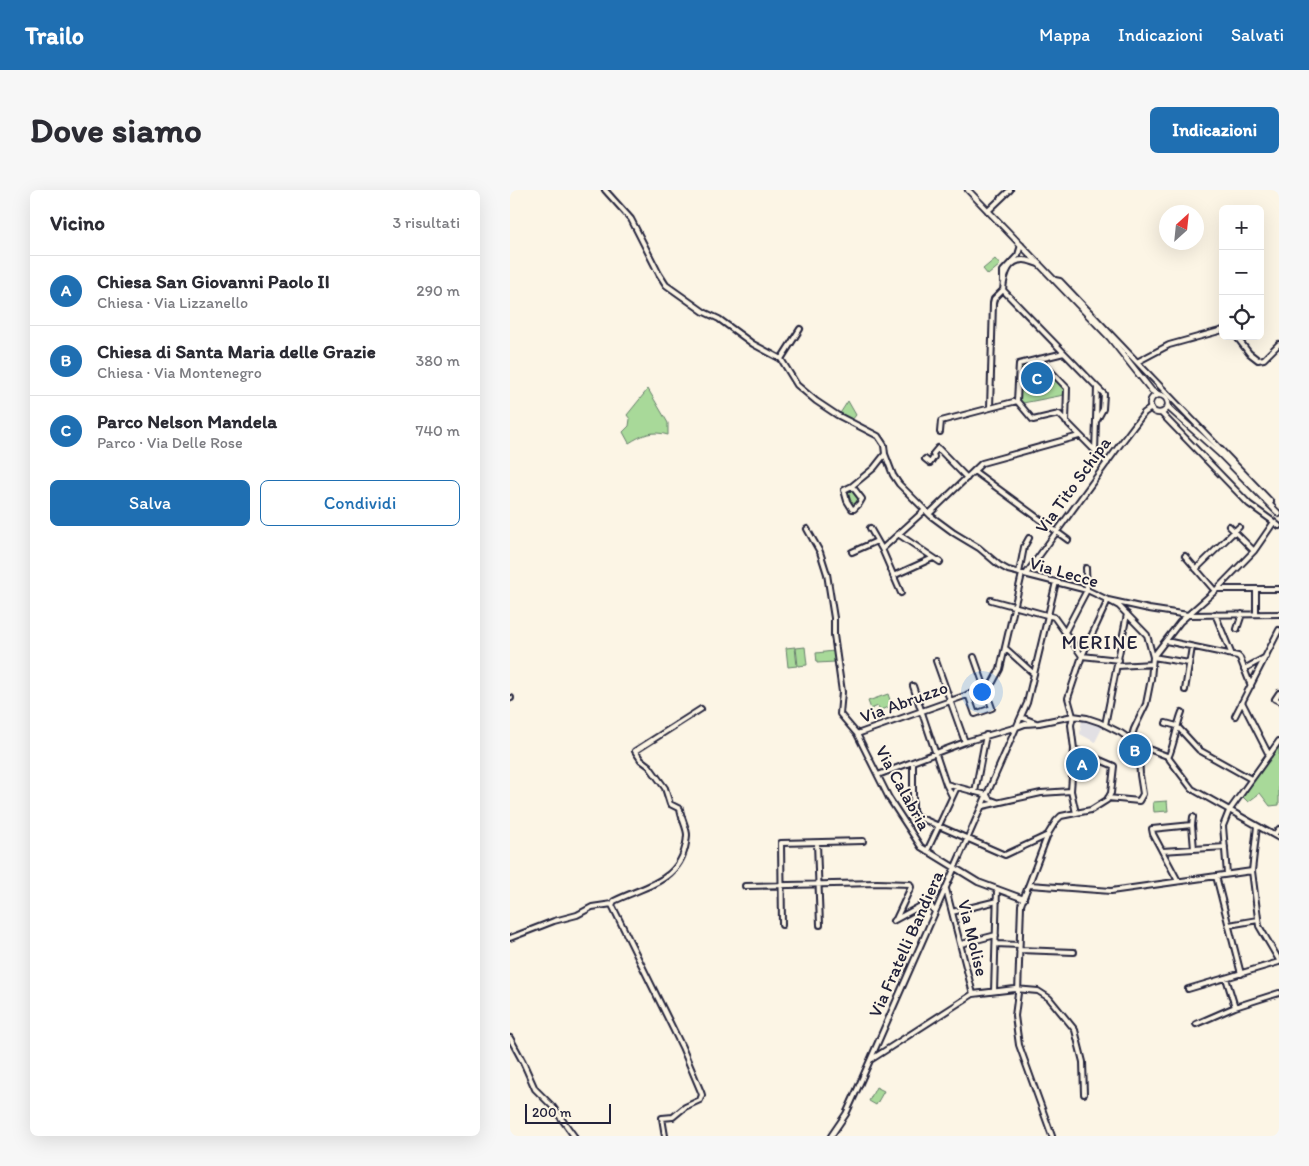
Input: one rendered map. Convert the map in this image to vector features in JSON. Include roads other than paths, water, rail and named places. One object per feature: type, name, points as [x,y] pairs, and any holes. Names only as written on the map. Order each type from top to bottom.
[{"type":"main road","points":[[968,190],[1058,280],[1110,338],[1152,391],[1161,395],[1168,402],[1170,409],[1219,453],[1279,512]]},
{"type":"main road","points":[[1147,385],[1152,409],[1178,416]]},
{"type":"main road","points":[[1151,399],[1161,395]]},
{"type":"main road","points":[[1162,412],[1168,402]]},
{"type":"street","points":[[605,190],[631,219],[666,285],[704,312],[719,319],[753,344],[781,359],[800,329]]},
{"type":"street","points":[[988,211],[1010,190]]},
{"type":"street","points":[[1021,245],[1018,255],[1003,270],[1003,288],[1097,387],[1095,452]]},
{"type":"street","points":[[1018,255],[1029,252]]},
{"type":"street","points":[[990,408],[994,299],[1003,288],[1008,269],[1014,263],[1023,259],[1029,252]]},
{"type":"street","points":[[1023,259],[1040,264]]},
{"type":"street","points":[[1058,280],[1166,390],[1197,427],[1279,512]]},
{"type":"street","points":[[1137,362],[1169,345],[1219,331]]},
{"type":"street","points":[[1240,340],[1258,360],[1264,359],[1279,344]]},
{"type":"street","points":[[1064,353],[1019,364],[1017,401],[1033,420],[1059,414],[1107,463]]},
{"type":"street","name":"Via Lecce","points":[[781,359],[797,385],[806,394],[837,416],[878,436],[884,445],[885,454],[893,476],[929,514],[954,533],[979,548],[1008,570],[1087,590],[1108,600],[1119,606],[1147,635],[1153,657],[1146,704],[1134,728],[1131,739]]},
{"type":"street","points":[[1039,359],[1067,388],[1066,422]]},
{"type":"street","points":[[1161,395],[1166,390]]},
{"type":"street","points":[[1168,402],[1174,399]]},
{"type":"street","points":[[940,432],[941,421],[1017,401]]},
{"type":"street","name":"Via Tito Schipa","points":[[1022,573],[1056,531],[1144,413],[1152,409]]},
{"type":"street","points":[[1162,412],[1249,504],[1279,526]]},
{"type":"street","points":[[929,514],[985,461],[1079,436]]},
{"type":"street","points":[[925,459],[930,463],[934,457],[933,454],[938,448],[967,478]]},
{"type":"street","points":[[852,486],[862,498],[854,509],[852,509],[844,494],[844,490],[852,486],[874,468],[885,454]]},
{"type":"street","points":[[974,470],[1068,540]]},
{"type":"street","points":[[882,549],[925,510]]},
{"type":"street","points":[[1189,663],[1153,657],[1187,614],[1216,590],[1254,551],[1274,522]]},
{"type":"street","points":[[1229,526],[1254,551]]},
{"type":"street","points":[[1196,569],[1240,527]]},
{"type":"street","points":[[870,528],[882,549],[900,593]]},
{"type":"street","name":"Via Calabria","points":[[807,529],[820,552],[827,574],[842,692],[840,714],[857,734],[890,798],[919,844],[927,851],[978,882],[1024,899]]},
{"type":"street","points":[[898,534],[940,562]]},
{"type":"street","points":[[986,688],[998,674],[1022,573],[1024,547],[1029,538]]},
{"type":"street","points":[[852,552],[877,540]]},
{"type":"street","points":[[1185,556],[1216,590],[1279,589]]},
{"type":"street","points":[[894,576],[933,558]]},
{"type":"street","points":[[1065,632],[1087,590],[1086,568]]},
{"type":"street","name":"Via Fratelli Bandiera","points":[[830,1136],[846,1114],[1027,704],[1056,582]]},
{"type":"street","points":[[1256,589],[1256,614]]},
{"type":"street","points":[[991,600],[1054,616],[1082,656],[1119,660]]},
{"type":"street","points":[[1076,813],[1071,791],[1074,749],[1071,725],[1072,716],[1068,698],[1082,656],[1108,600],[1149,609],[1187,614],[1279,614]]},
{"type":"street","points":[[1105,725],[1127,614]]},
{"type":"street","points":[[1215,614],[1232,655]]},
{"type":"street","points":[[1237,629],[1242,614]]},
{"type":"street","points":[[1235,716],[1279,630]]},
{"type":"street","points":[[1166,641],[1240,658],[1251,686]]},
{"type":"street","points":[[1185,690],[1192,647]]},
{"type":"street","points":[[1005,648],[1034,674]]},
{"type":"street","points":[[968,694],[975,714],[992,708],[974,656]]},
{"type":"street","points":[[1244,669],[1266,656]]},
{"type":"street","points":[[936,661],[964,742]]},
{"type":"street","points":[[1118,666],[1152,664]]},
{"type":"street","points":[[913,686],[946,784],[952,796]]},
{"type":"street","name":"Via Abruzzo","points":[[857,734],[986,688]]},
{"type":"street","points":[[1279,692],[1276,699],[1279,701]]},
{"type":"street","points":[[1242,702],[1269,754]]},
{"type":"street","points":[[510,938],[559,919],[577,915],[592,907],[612,904],[618,899],[666,878],[674,871],[682,856],[687,834],[680,809],[670,804],[664,788],[649,766],[641,760],[635,751],[702,709]]},
{"type":"street","points":[[1168,758],[1173,747],[1182,712]]},
{"type":"street","points":[[1021,716],[1036,723]]},
{"type":"street","points":[[878,774],[964,742],[1025,724],[1072,716],[1087,718],[1105,725],[1131,739],[1138,745],[1168,758],[1192,789],[1279,838]]},
{"type":"street","points":[[1166,723],[1177,726],[1200,750],[1251,779]]},
{"type":"street","points":[[975,792],[986,735]]},
{"type":"street","points":[[1227,874],[1223,826],[1229,811],[1279,741]]},
{"type":"street","points":[[1052,1136],[1019,1045],[1015,1016],[1018,990],[1021,905],[1048,834],[1056,821],[1061,816],[1091,810],[1108,798],[1112,788],[1114,766],[1074,749]]},
{"type":"street","points":[[1108,798],[1139,801],[1143,794],[1138,756]]},
{"type":"street","points":[[913,762],[913,812],[916,816],[1005,855],[1048,834]]},
{"type":"street","points":[[946,784],[987,796],[993,801],[998,802]]},
{"type":"street","points":[[927,851],[957,787]]},
{"type":"street","points":[[982,806],[1041,793],[1071,791]]},
{"type":"street","points":[[1193,817],[1194,849]]},
{"type":"street","points":[[1178,881],[1152,829],[1192,825]]},
{"type":"street","points":[[1188,989],[1279,961],[1262,932],[1258,920],[1252,871],[1257,826]]},
{"type":"street","points":[[1274,835],[1279,829]]},
{"type":"street","points":[[782,925],[781,843],[863,841]]},
{"type":"street","points":[[817,842],[820,925]]},
{"type":"street","points":[[1162,851],[1225,847]]},
{"type":"street","points":[[1030,885],[1111,891],[1252,871]]},
{"type":"street","points":[[1216,876],[1241,974]]},
{"type":"street","points":[[744,886],[910,884],[911,887],[895,920],[928,902],[936,912]]},
{"type":"street","name":"Via Molise","points":[[946,889],[973,994]]},
{"type":"street","points":[[994,991],[997,889]]},
{"type":"street","points":[[952,912],[997,901]]},
{"type":"street","points":[[612,904],[702,1092],[700,1100],[685,1107],[674,1117],[662,1118],[665,1136]]},
{"type":"street","points":[[1228,925],[1258,920]]},
{"type":"street","points":[[961,944],[996,935]]},
{"type":"street","points":[[996,944],[1019,948],[1074,952]]},
{"type":"street","points":[[1226,978],[1235,1007]]},
{"type":"street","points":[[870,1061],[973,994],[994,991],[1038,991],[1049,998],[1075,1030],[1083,1062],[1084,1094]]},
{"type":"street","points":[[1196,1024],[1235,1007],[1279,993]]},
{"type":"street","points":[[510,1038],[535,1089],[553,1107],[574,1136]]},
{"type":"place","name":"Parco Nelson Mandela","points":[[1037,378]]},
{"type":"place","name":"Chiesa di Santa Maria delle Grazie","points":[[1135,750]]},
{"type":"place","name":"Chiesa San Giovanni Paolo II","points":[[1082,764]]},
{"type":"district","name":"MERINE","points":[[1100,642]]}]
